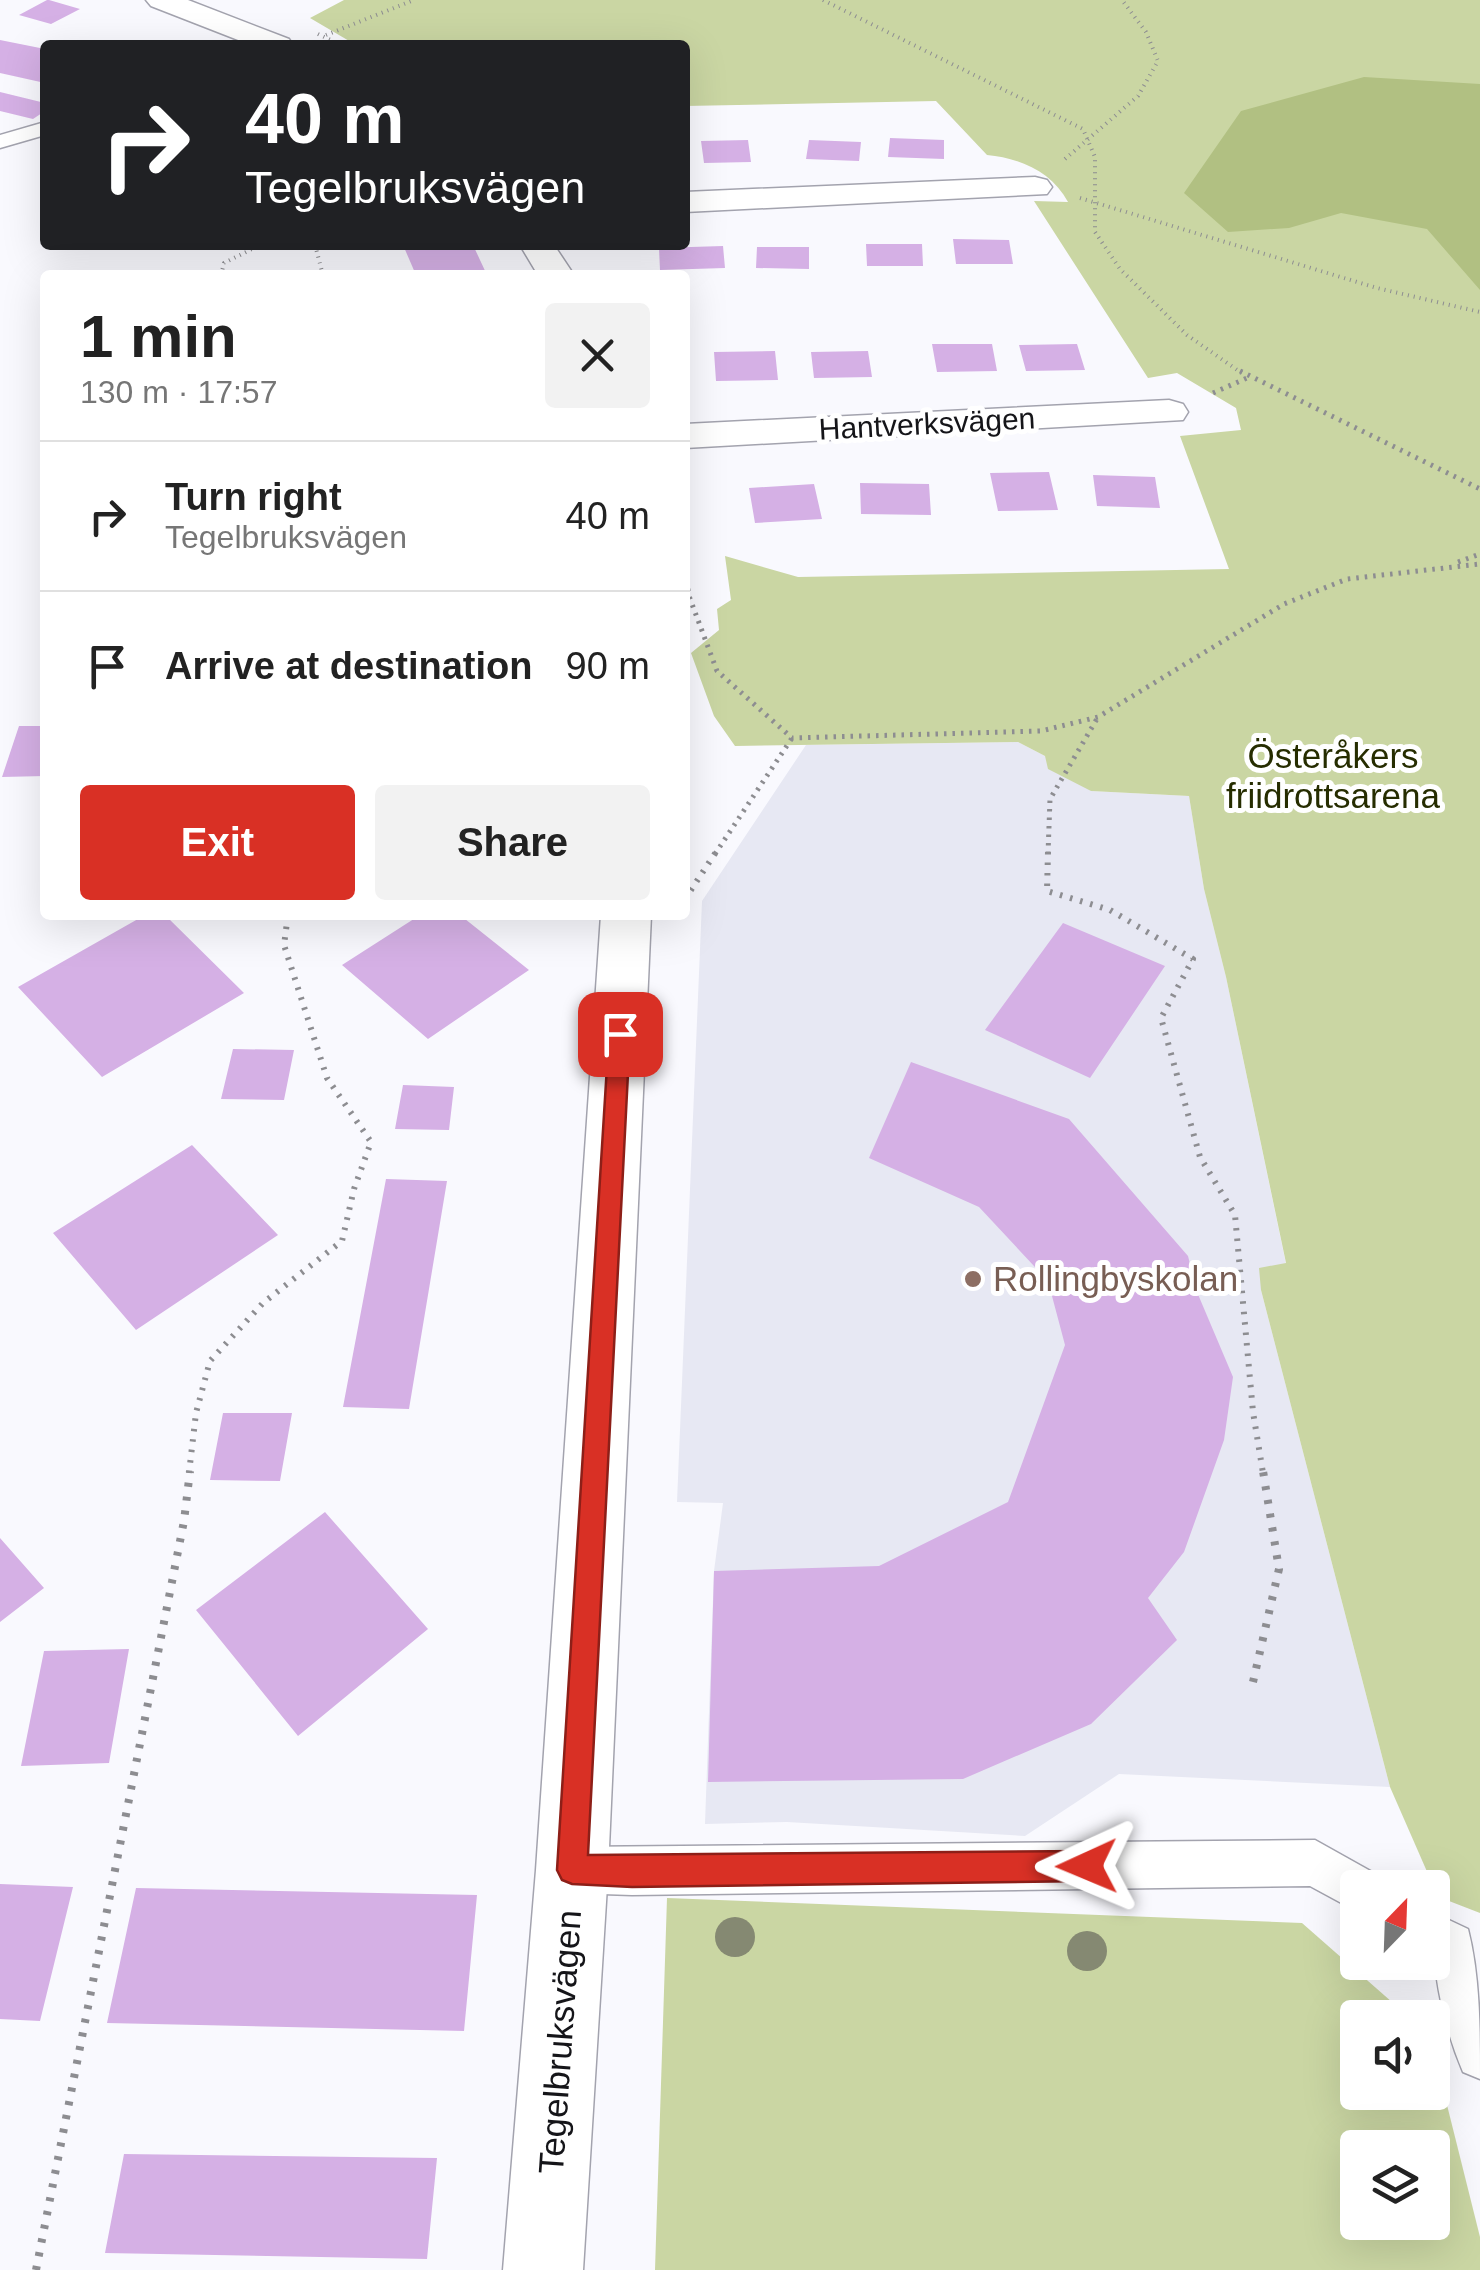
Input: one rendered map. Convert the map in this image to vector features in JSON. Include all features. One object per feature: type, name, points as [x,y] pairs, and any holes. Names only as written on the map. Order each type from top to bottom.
[{"type":"street","points":[[161,0],[265,40]]},
{"type":"street","points":[[690,202],[1035,187]]},
{"type":"street","name":"Hantverksvägen","points":[[690,436],[1168,412]]},
{"type":"street","name":"Tegelbruksvägen","points":[[543,2270],[572,1870],[626,920]]},
{"type":"lane","points":[[0,142],[40,130]]},
{"type":"lane","points":[[572,1870],[1315,1863],[1340,1878]]},
{"type":"lane","points":[[1450,1946],[1480,2055]]},
{"type":"path","points":[[310,40],[414,0]]},
{"type":"path","points":[[823,0],[1083,130],[1095,157],[1095,232],[1120,269],[1187,335],[1248,377],[1480,489]]},
{"type":"path","points":[[1035,187],[1138,96],[1158,60],[1146,32],[1122,0]]},
{"type":"path","points":[[1035,187],[1095,201],[1377,288],[1480,312]]},
{"type":"path","points":[[222,270],[224,263],[250,250]]},
{"type":"path","points":[[1454,564],[1480,554]]},
{"type":"path","points":[[690,599],[718,671],[792,738],[1041,732],[1098,717],[1284,604],[1347,579],[1480,564]]},
{"type":"path","points":[[1098,717],[1050,800],[1047,891],[1110,910],[1193,959],[1161,1018],[1200,1157],[1235,1214],[1253,1412],[1279,1569],[1253,1682]]},
{"type":"path","points":[[690,891],[792,738]]},
{"type":"path","points":[[36,2270],[184,1521],[196,1412],[210,1361],[263,1302],[342,1241],[354,1189],[371,1142],[327,1078],[284,945],[287,920]]},
{"type":"shaded area","name":"Rollingbyskolan","points":[[1018,742],[1045,756],[1091,791],[1189,796],[1204,889],[1286,1264],[1261,1290],[1390,1787],[1119,1774],[1025,1836],[787,1822],[705,1824],[714,1571],[723,1503],[677,1502],[702,901],[806,745]]},
{"type":"green space","name":"Österåkers friidrottsarena","points":[[344,0],[1480,0],[1480,1913],[1450,1901],[1450,1870],[1426,1870],[1390,1787],[1261,1290],[1259,1268],[1286,1263],[1204,889],[1189,796],[1091,791],[1048,769],[1045,756],[1018,742],[735,746],[714,716],[691,653],[719,630],[717,609],[731,600],[725,556],[798,577],[1229,569],[1180,436],[1241,430],[1236,408],[1177,373],[1148,378],[1034,201],[1068,202],[1061,191],[1034,168],[987,155],[936,101],[690,106],[690,40],[347,40],[310,18]]},
{"type":"green space","points":[[1364,77],[1480,84],[1480,290],[1427,229],[1341,213],[1289,228],[1228,232],[1184,193],[1241,111]]},
{"type":"green space","points":[[667,1898],[1302,1923],[1340,1956],[1340,1980],[1367,1980],[1390,2000],[1340,2000],[1340,2110],[1448,2110],[1480,2237],[1480,2270],[655,2270]]},
{"type":"building","points":[[47,0],[80,9],[51,24],[19,15]]},
{"type":"building","points":[[0,40],[40,48],[40,82],[0,73]]},
{"type":"building","points":[[0,92],[40,102],[40,114],[33,119],[0,111]]},
{"type":"building","points":[[890,138],[944,140],[944,159],[888,157]]},
{"type":"building","points":[[748,140],[751,162],[704,163],[701,141]]},
{"type":"building","points":[[809,140],[861,142],[859,161],[806,159]]},
{"type":"building","points":[[953,239],[1009,240],[1013,264],[956,264]]},
{"type":"building","points":[[866,244],[922,244],[923,266],[867,266]]},
{"type":"building","points":[[723,246],[725,268],[660,270],[659,250]]},
{"type":"building","points":[[757,247],[809,247],[809,269],[756,268]]},
{"type":"building","points":[[405,250],[475,250],[485,270],[414,270]]},
{"type":"building","points":[[932,344],[992,344],[997,371],[937,372]]},
{"type":"building","points":[[1077,344],[1085,370],[1026,371],[1019,345]]},
{"type":"building","points":[[775,351],[778,380],[716,381],[714,352]]},
{"type":"building","points":[[868,351],[872,377],[814,378],[811,352]]},
{"type":"building","points":[[1049,472],[1058,510],[998,511],[990,473]]},
{"type":"building","points":[[1093,475],[1155,477],[1160,508],[1097,506]]},
{"type":"building","points":[[860,483],[929,484],[931,515],[861,514]]},
{"type":"building","points":[[814,484],[822,519],[755,523],[749,488]]},
{"type":"building","points":[[19,726],[40,726],[40,776],[2,777]]},
{"type":"building","points":[[136,920],[170,920],[244,993],[102,1077],[18,987]]},
{"type":"building","points":[[412,920],[466,920],[529,970],[428,1039],[342,965]]},
{"type":"building","points":[[1063,923],[1165,966],[1090,1078],[985,1030]]},
{"type":"building","points":[[233,1049],[294,1050],[284,1100],[221,1099]]},
{"type":"building","points":[[911,1062],[1069,1119],[1188,1256],[1197,1292],[1233,1377],[1224,1440],[1184,1552],[1148,1598],[1177,1640],[1091,1724],[963,1779],[708,1782],[714,1571],[879,1566],[1008,1502],[1065,1345],[1048,1281],[979,1207],[869,1158]]},
{"type":"building","points":[[403,1085],[454,1087],[449,1130],[395,1129]]},
{"type":"building","points":[[192,1145],[278,1235],[136,1330],[53,1233]]},
{"type":"building","points":[[386,1179],[447,1181],[409,1409],[343,1407]]},
{"type":"building","points":[[223,1413],[292,1413],[280,1481],[210,1480]]},
{"type":"building","points":[[325,1512],[428,1629],[298,1736],[196,1610]]},
{"type":"building","points":[[0,1538],[44,1588],[0,1622]]},
{"type":"building","points":[[129,1649],[109,1763],[21,1766],[44,1651]]},
{"type":"building","points":[[0,1884],[73,1887],[40,2021],[0,2019]]},
{"type":"building","points":[[136,1888],[477,1895],[464,2031],[107,2023]]},
{"type":"building","points":[[124,2154],[437,2158],[427,2259],[105,2253]]},
{"type":"place","name":"Rollingbyskolan","points":[[973,1279]]},
{"type":"route","points":[[620,1034],[572,1870],[1087,1866]]}]
